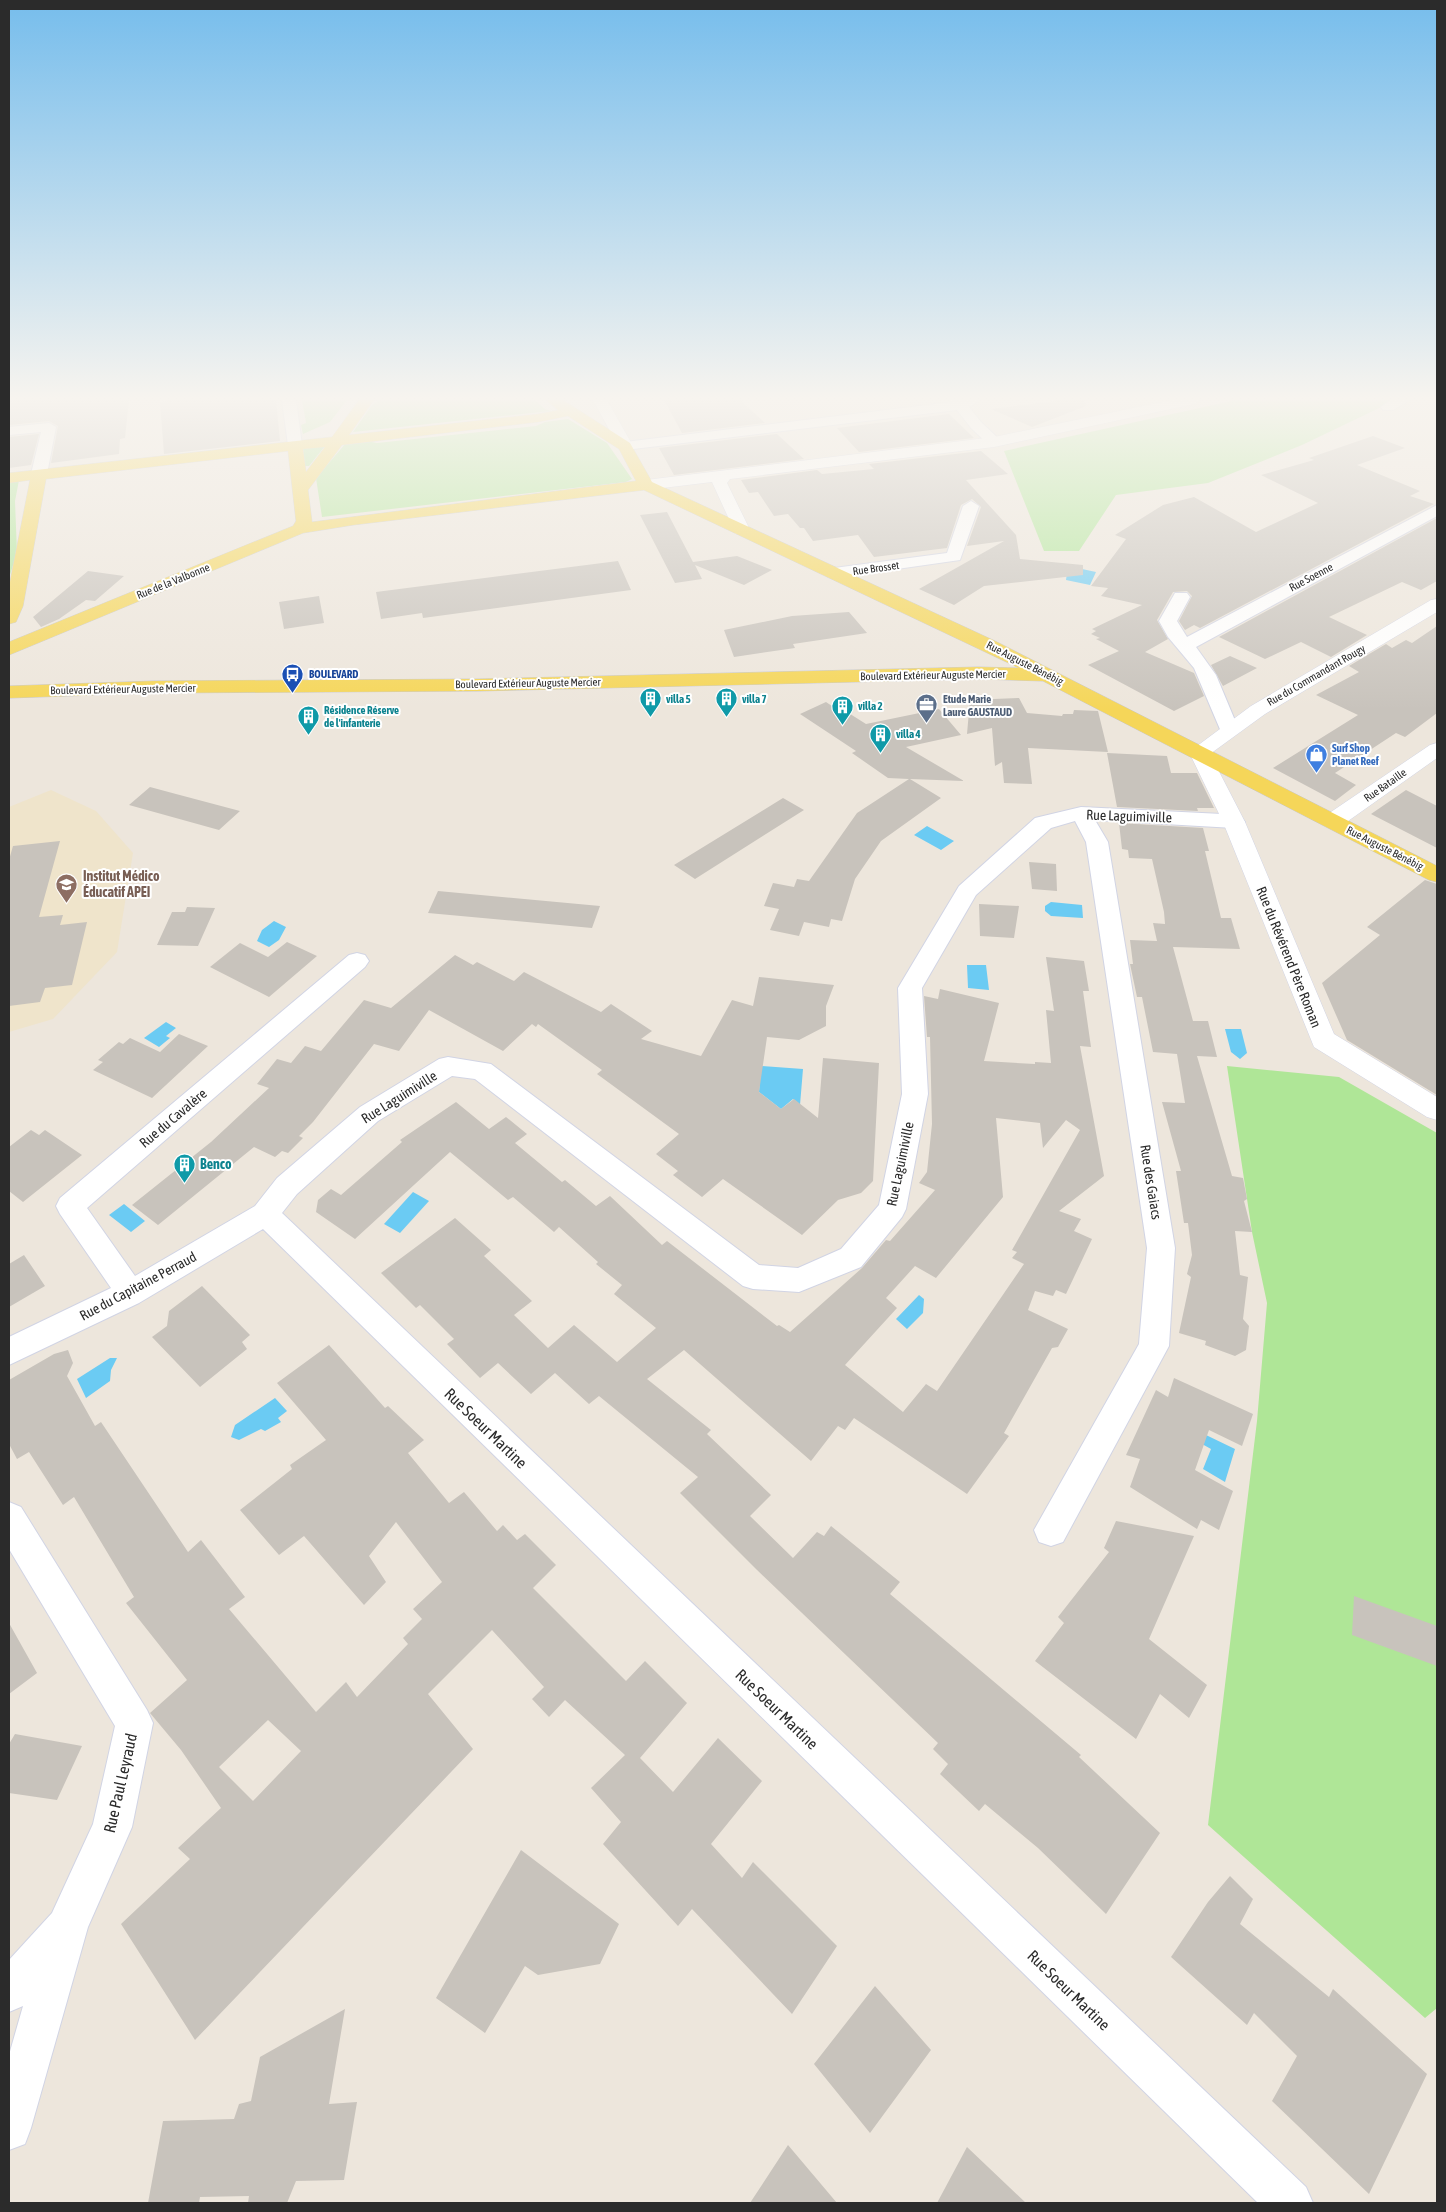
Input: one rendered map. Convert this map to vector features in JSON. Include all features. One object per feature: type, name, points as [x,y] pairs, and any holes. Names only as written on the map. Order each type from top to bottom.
[{"type":"main road","points":[[34,503],[11,611],[28,623],[51,626],[77,621]]},
{"type":"main road","points":[[298,529],[304,521],[303,503]]},
{"type":"main road","name":"Rue de la Valbonne","points":[[9,650],[298,529],[353,520],[493,503]]},
{"type":"main road","name":"Rue Auguste Bénébig","points":[[685,503],[988,645],[1437,875]]},
{"type":"main road","points":[[978,673],[994,664],[998,658],[988,645]]},
{"type":"main road","name":"Boulevard Extérieur Auguste Mercier","points":[[13,690],[479,685],[978,673],[1048,675]]},
{"type":"street","points":[[728,503],[742,530]]},
{"type":"street","name":"Rue Brosset","points":[[834,573],[954,557],[971,506]]},
{"type":"street","name":"Rue Soenne","points":[[1186,645],[1437,510]]},
{"type":"street","points":[[1181,597],[1168,621],[1172,632],[1186,645],[1204,669],[1228,730]]},
{"type":"street","name":"Rue du Commandant Rougy","points":[[1199,752],[1258,710],[1437,604]]},
{"type":"street","name":"Rue Bataille","points":[[1333,821],[1437,748]]},
{"type":"street","name":"Rue du Révérend Père Roman","points":[[1199,752],[1234,822],[1323,1040],[1437,1110]]},
{"type":"street","name":"Rue Laguimiville","points":[[265,1214],[286,1186],[369,1114],[448,1066],[482,1071],[753,1277],[799,1280],[851,1258],[892,1209],[914,1094],[910,988],[967,891],[1043,823],[1081,813],[1234,822]]},
{"type":"street","name":"Rue des Gaiacs","points":[[1051,1530],[1154,1346],[1162,1248],[1097,842],[1081,813]]},
{"type":"street","name":"Rue du Cavalère","points":[[129,1294],[121,1278],[70,1206],[358,961]]},
{"type":"street","name":"Rue du Capitaine Perraud","points":[[9,1352],[129,1294],[265,1214]]},
{"type":"street","name":"Rue Soeur Martine","points":[[265,1214],[1290,2203]]},
{"type":"street","name":"Rue Paul Leyraud","points":[[9,1518],[134,1723],[112,1827],[68,1924],[9,2128]]},
{"type":"street","points":[[9,1990],[68,1924]]},
{"type":"shaded area","name":"Institut Médico Éducatif APEI","points":[[51,790],[96,811],[133,853],[117,952],[53,1019],[9,1032],[9,807]]},
{"type":"green space","points":[[9,503],[15,503],[17,553],[9,578]]},
{"type":"green space","points":[[320,503],[442,503],[322,517]]},
{"type":"green space","points":[[1025,503],[1111,503],[1079,551],[1044,551]]},
{"type":"green space","points":[[1227,1066],[1339,1077],[1437,1133],[1437,2008],[1425,2018],[1208,1825],[1257,1421],[1267,1303],[1252,1232]]},
{"type":"water","points":[[1082,569],[1096,572],[1090,585],[1066,580],[1067,573]]},
{"type":"water","points":[[927,826],[954,841],[941,850],[914,835]]},
{"type":"water","points":[[1051,902],[1082,905],[1083,918],[1051,916],[1045,911],[1045,906]]},
{"type":"water","points":[[274,921],[286,927],[279,940],[269,947],[257,941],[262,930]]},
{"type":"water","points":[[967,965],[986,965],[989,990],[968,988]]},
{"type":"water","points":[[166,1022],[176,1028],[166,1036],[170,1038],[159,1047],[144,1038]]},
{"type":"water","points":[[1225,1029],[1241,1029],[1247,1053],[1240,1059],[1231,1052]]},
{"type":"water","points":[[761,1066],[803,1069],[800,1105],[793,1099],[781,1109],[759,1092]]},
{"type":"water","points":[[413,1192],[429,1201],[400,1233],[384,1224]]},
{"type":"water","points":[[124,1204],[145,1221],[131,1232],[109,1215]]},
{"type":"water","points":[[919,1295],[924,1299],[923,1313],[907,1329],[896,1319]]},
{"type":"water","points":[[110,1358],[117,1358],[111,1370],[110,1381],[86,1398],[77,1379]]},
{"type":"water","points":[[275,1398],[287,1411],[278,1418],[281,1422],[265,1431],[261,1429],[239,1440],[231,1437],[235,1425]]},
{"type":"water","points":[[1206,1435],[1235,1449],[1225,1482],[1203,1469],[1211,1449],[1202,1444]]},
{"type":"building","points":[[765,503],[964,503],[961,505],[947,548],[874,557],[858,535],[813,541],[804,528],[800,528],[788,514],[774,516]]},
{"type":"building","points":[[977,503],[987,503],[1016,535],[1020,559],[1083,565],[1083,575],[984,586],[954,605],[919,589],[1004,541],[967,546],[981,507]]},
{"type":"building","points":[[1170,503],[1205,503],[1256,532],[1318,503],[1434,504],[1200,628],[1194,625],[1185,630],[1179,621],[1192,596],[1187,591],[1173,592],[1157,620],[1168,639],[1145,652],[1194,673],[1204,696],[1174,711],[1088,665],[1119,651],[1096,639],[1100,638],[1091,634],[1096,631],[1092,629],[1142,605],[1101,596],[1108,588],[1091,586],[1126,539],[1115,535],[1163,505]]},
{"type":"building","points":[[667,512],[693,562],[737,556],[772,570],[744,585],[695,565],[702,579],[675,583],[640,515]]},
{"type":"building","points":[[1437,518],[1437,581],[1421,590],[1402,582],[1329,617],[1367,635],[1331,657],[1301,642],[1265,659],[1219,637]]},
{"type":"building","points":[[618,561],[631,590],[423,618],[422,613],[381,619],[376,592]]},
{"type":"building","points":[[88,571],[124,576],[95,601],[86,600],[59,619],[41,627],[33,617]]},
{"type":"building","points":[[319,596],[324,623],[284,629],[279,602]]},
{"type":"building","points":[[849,612],[867,633],[793,644],[795,648],[734,657],[724,630],[792,616]]},
{"type":"building","points":[[1437,626],[1437,713],[1405,737],[1396,733],[1335,773],[1356,785],[1335,801],[1273,768],[1358,715],[1316,695],[1359,672],[1349,666],[1386,644],[1392,648],[1406,640],[1412,643]]},
{"type":"building","points":[[1230,656],[1257,668],[1223,686],[1211,665]]},
{"type":"building","points":[[1019,698],[1027,713],[1062,716],[1063,714],[1073,714],[1074,710],[1098,711],[1108,752],[1028,748],[1032,784],[1004,783],[1002,762],[995,766],[992,728],[967,734],[970,700]]},
{"type":"building","points":[[826,702],[844,714],[847,712],[866,724],[939,709],[961,735],[906,747],[964,781],[910,779],[941,798],[881,841],[855,879],[842,921],[831,919],[829,927],[804,922],[799,936],[770,930],[779,909],[764,906],[773,883],[794,887],[797,879],[809,881],[857,813],[909,779],[888,778],[852,753],[856,751],[800,714]]},
{"type":"building","points":[[1107,753],[1167,756],[1171,773],[1197,773],[1214,808],[1197,808],[1198,811],[1117,807]]},
{"type":"building","points":[[150,787],[240,811],[219,830],[129,805]]},
{"type":"building","points":[[1406,790],[1437,806],[1437,848],[1371,814]]},
{"type":"building","points":[[783,798],[804,810],[695,879],[674,865]]},
{"type":"building","points":[[1119,823],[1203,828],[1209,851],[1205,851],[1221,918],[1231,918],[1240,949],[1173,947],[1193,1021],[1208,1021],[1217,1057],[1197,1056],[1232,1176],[1243,1178],[1247,1199],[1244,1201],[1252,1232],[1235,1231],[1240,1275],[1248,1277],[1243,1319],[1249,1326],[1246,1350],[1235,1356],[1205,1345],[1206,1341],[1179,1333],[1191,1277],[1187,1274],[1192,1255],[1188,1223],[1184,1223],[1176,1171],[1181,1171],[1162,1102],[1185,1103],[1177,1054],[1153,1052],[1142,997],[1137,997],[1130,964],[1133,964],[1130,940],[1157,941],[1153,923],[1165,924],[1164,912],[1152,859],[1129,858],[1128,850],[1122,849]]},
{"type":"building","points":[[60,841],[39,917],[63,915],[60,925],[87,922],[72,985],[45,988],[40,1002],[9,1006],[9,860],[13,846]]},
{"type":"building","points":[[1029,862],[1056,864],[1057,891],[1032,889]]},
{"type":"building","points":[[1425,880],[1437,884],[1437,1095],[1347,1040],[1322,983],[1380,935],[1367,927]]},
{"type":"building","points":[[438,891],[600,906],[592,928],[428,913]]},
{"type":"building","points":[[979,904],[1019,906],[1014,938],[980,936]]},
{"type":"building","points":[[187,907],[215,908],[198,946],[157,945],[172,912],[185,912]]},
{"type":"building","points":[[287,942],[317,956],[269,997],[210,967],[240,943],[268,957]]},
{"type":"building","points":[[455,955],[473,965],[477,962],[514,981],[524,972],[601,1012],[611,1004],[652,1031],[641,1039],[701,1056],[732,1000],[753,1006],[759,977],[834,985],[826,1006],[826,1026],[799,1040],[767,1037],[759,1092],[781,1109],[794,1099],[818,1118],[823,1058],[879,1063],[873,1181],[861,1193],[838,1200],[802,1235],[723,1179],[702,1197],[673,1175],[678,1171],[656,1154],[679,1134],[597,1074],[602,1070],[538,1024],[536,1027],[532,1024],[503,1051],[429,1010],[399,1051],[374,1044],[313,1122],[299,1136],[303,1138],[288,1153],[282,1151],[275,1157],[254,1147],[158,1225],[132,1205],[211,1142],[269,1088],[257,1084],[277,1059],[291,1063],[305,1046],[321,1051],[364,1000],[391,1008]]},
{"type":"building","points":[[1046,957],[1084,961],[1089,991],[1083,991],[1091,1047],[1080,1046],[1104,1176],[1059,1211],[1081,1219],[1074,1231],[1092,1239],[1066,1294],[1056,1290],[1053,1296],[1035,1291],[1028,1310],[1068,1329],[1058,1347],[1052,1348],[1004,1433],[1009,1436],[967,1494],[854,1418],[845,1430],[838,1426],[811,1461],[684,1350],[647,1379],[711,1430],[707,1434],[771,1495],[750,1516],[793,1558],[817,1532],[824,1536],[831,1526],[900,1582],[890,1594],[1081,1755],[1079,1757],[1160,1833],[1106,1914],[1038,1848],[985,1804],[979,1811],[940,1774],[948,1764],[933,1749],[938,1743],[756,1569],[680,1493],[698,1477],[599,1396],[589,1404],[555,1373],[531,1394],[498,1363],[480,1378],[447,1344],[454,1339],[420,1305],[416,1308],[381,1273],[455,1218],[491,1250],[484,1256],[532,1301],[514,1315],[548,1348],[574,1325],[617,1362],[656,1328],[614,1294],[622,1285],[596,1264],[598,1262],[559,1227],[554,1232],[513,1197],[508,1200],[450,1152],[355,1239],[316,1212],[318,1200],[331,1189],[341,1195],[402,1142],[400,1140],[456,1102],[489,1129],[506,1117],[527,1134],[515,1143],[562,1182],[565,1180],[596,1206],[610,1196],[662,1245],[667,1241],[777,1326],[779,1325],[790,1332],[862,1268],[886,1240],[890,1241],[935,1190],[919,1183],[927,1172],[932,1124],[930,1037],[927,1037],[924,996],[938,999],[940,989],[999,1003],[984,1061],[1051,1063],[1046,1010],[1054,1011]],"holes":[[[996,1118],[1040,1123],[1043,1148],[1066,1120],[1080,1130],[1012,1250],[1017,1252],[1012,1258],[1024,1264],[937,1391],[926,1384],[903,1412],[845,1365],[897,1308],[886,1298],[915,1266],[936,1278],[1003,1197]]]},
{"type":"building","points":[[179,1034],[208,1046],[152,1098],[93,1070],[103,1062],[98,1060],[119,1042],[123,1044],[130,1038],[160,1052]]},
{"type":"building","points":[[31,1130],[39,1135],[45,1130],[82,1155],[23,1202],[9,1191],[9,1147]]},
{"type":"building","points":[[24,1255],[45,1286],[9,1307],[9,1264]]},
{"type":"building","points":[[202,1286],[250,1335],[242,1342],[247,1349],[200,1387],[152,1337],[167,1326],[169,1311]]},
{"type":"building","points":[[329,1345],[385,1408],[388,1406],[424,1440],[408,1453],[449,1503],[464,1492],[497,1531],[503,1525],[517,1540],[525,1534],[556,1565],[533,1588],[626,1681],[645,1661],[687,1703],[640,1758],[673,1792],[718,1738],[762,1781],[711,1844],[742,1878],[753,1862],[837,1946],[792,2014],[692,1909],[678,1926],[603,1844],[621,1822],[591,1788],[625,1755],[565,1700],[549,1717],[532,1699],[544,1687],[492,1630],[428,1694],[473,1749],[195,2040],[121,1924],[190,1859],[178,1848],[221,1808],[181,1750],[150,1713],[187,1680],[126,1603],[134,1597],[74,1497],[63,1505],[29,1452],[17,1459],[9,1444],[9,1380],[54,1354],[68,1350],[73,1363],[67,1376],[95,1426],[101,1422],[188,1552],[201,1540],[245,1597],[229,1609],[316,1712],[346,1682],[357,1697],[408,1644],[403,1638],[422,1619],[413,1609],[442,1582],[396,1522],[369,1556],[386,1582],[364,1605],[304,1536],[279,1555],[240,1510],[292,1469],[290,1465],[326,1440],[277,1383]],"holes":[[[268,1720],[301,1751],[253,1801],[219,1767]]]},
{"type":"building","points":[[1174,1378],[1253,1414],[1242,1446],[1209,1430],[1195,1470],[1233,1491],[1219,1530],[1201,1520],[1197,1529],[1130,1487],[1140,1459],[1126,1455],[1156,1390],[1168,1397]]},
{"type":"building","points":[[1116,1521],[1194,1536],[1149,1639],[1207,1685],[1189,1718],[1160,1694],[1136,1739],[1035,1661],[1064,1623],[1058,1617],[1109,1552],[1104,1548]]},
{"type":"building","points":[[1354,1596],[1437,1626],[1437,1666],[1352,1635]]},
{"type":"building","points":[[9,1623],[37,1673],[9,1694]]},
{"type":"building","points":[[15,1734],[82,1746],[57,1800],[9,1793],[9,1744]]},
{"type":"building","points":[[521,1850],[619,1924],[600,1964],[538,1975],[525,1966],[485,2033],[436,1998]]},
{"type":"building","points":[[1230,1876],[1253,1899],[1240,1924],[1329,1997],[1333,1989],[1427,2074],[1369,2194],[1272,2101],[1297,2056],[1254,2013],[1247,2025],[1171,1957],[1208,1902]]},
{"type":"building","points":[[875,1986],[931,2050],[870,2133],[814,2064]]},
{"type":"building","points":[[345,2009],[329,2104],[357,2102],[344,2180],[296,2181],[287,2203],[248,2203],[249,2196],[200,2197],[199,2203],[148,2203],[163,2121],[234,2119],[239,2104],[251,2101],[260,2057]]},
{"type":"building","points":[[788,2145],[837,2203],[750,2203]]},
{"type":"building","points":[[967,2147],[1026,2203],[937,2203]]},
{"type":"place","name":"BOULEVARD","points":[[293,693]]},
{"type":"place","name":"villa 5","points":[[650,718]]},
{"type":"place","name":"villa 7","points":[[726,718]]},
{"type":"place","name":"Etude Marie Laure GAUSTAUD","points":[[927,724]]},
{"type":"place","name":"villa 2","points":[[842,725]]},
{"type":"place","name":"Résidence Réserve de l'infanterie","points":[[308,735]]},
{"type":"place","name":"villa 4","points":[[880,753]]},
{"type":"place","name":"Surf Shop Planet Reef","points":[[1316,773]]},
{"type":"place","name":"Institut Médico Éducatif APEI","points":[[67,903]]},
{"type":"place","name":"Benco","points":[[184,1183]]}]
